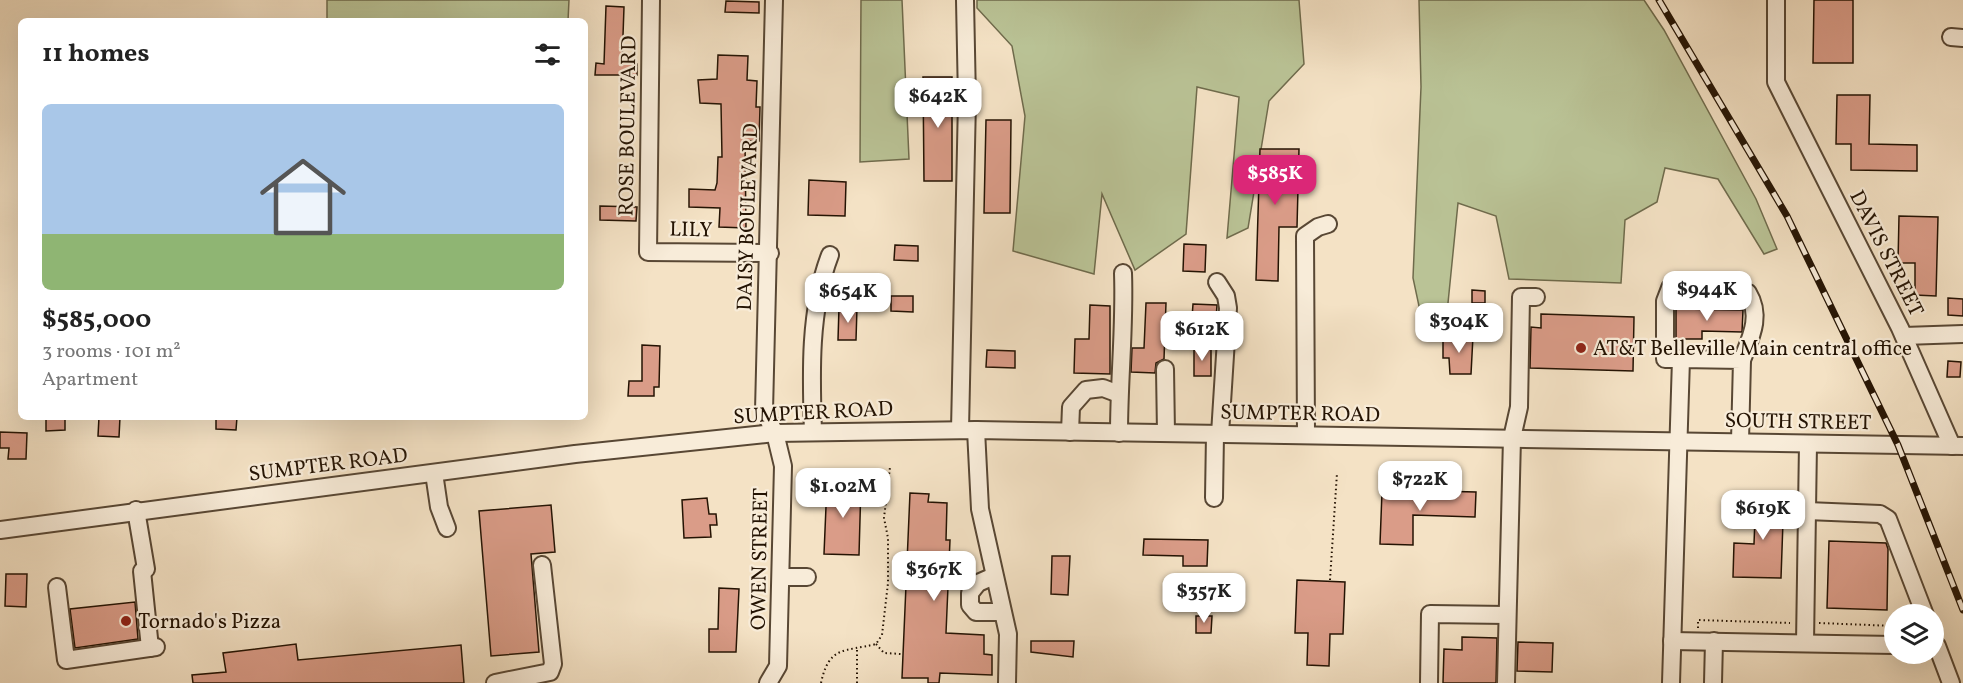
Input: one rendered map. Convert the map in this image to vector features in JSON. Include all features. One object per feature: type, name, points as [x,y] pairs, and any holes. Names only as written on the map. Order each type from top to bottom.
[{"type":"street","name":"ROSE BOULEVARD","points":[[648,252],[651,0]]},
{"type":"street","name":"DAISY BOULEVARD","points":[[774,0],[770,253],[766,279],[764,411],[775,433]]},
{"type":"street","points":[[965,0],[968,100],[968,430],[980,508],[1008,634],[1007,683]]},
{"type":"street","name":"DAVIS STREET","points":[[1776,0],[1776,82],[1959,449]]},
{"type":"street","points":[[1306,435],[1305,236],[1318,226],[1328,224]]},
{"type":"street","name":"LILY","points":[[648,252],[770,253]]},
{"type":"street","points":[[813,432],[812,371],[817,305],[821,280],[830,255]]},
{"type":"street","points":[[1119,433],[1119,394],[1125,321],[1123,273]]},
{"type":"street","points":[[1214,498],[1228,308],[1226,296],[1217,282]]},
{"type":"street","points":[[1740,441],[1742,360],[1755,327],[1756,305],[1749,293],[1670,288],[1665,301],[1665,359],[1742,360]]},
{"type":"street","points":[[1506,683],[1512,438],[1519,407],[1521,297],[1536,297]]},
{"type":"street","points":[[1904,336],[1963,334]]},
{"type":"street","points":[[1671,683],[1681,359]]},
{"type":"street","points":[[1165,369],[1166,433]]},
{"type":"street","points":[[1070,432],[1071,406],[1086,390],[1102,388],[1119,394]]},
{"type":"street","name":"SUMPTER ROAD","points":[[0,530],[136,510],[575,454],[775,433],[968,430],[1633,441]]},
{"type":"street","name":"OWEN STREET","points":[[768,683],[778,666],[782,577],[783,466],[775,433]]},
{"type":"street","name":"SOUTH STREET","points":[[1633,441],[1740,441],[1959,449]]},
{"type":"street","points":[[1805,643],[1808,444]]},
{"type":"street","points":[[434,473],[439,507],[447,528]]},
{"type":"street","points":[[57,587],[66,660],[153,647],[136,510]]},
{"type":"street","points":[[1807,511],[1880,514],[1888,519],[1921,604]]},
{"type":"street","points":[[495,683],[550,672],[553,664],[542,565]]},
{"type":"street","points":[[994,576],[978,583],[970,593],[970,605],[976,612],[1002,612]]},
{"type":"street","points":[[782,577],[807,578]]},
{"type":"street","points":[[1429,683],[1430,614],[1507,615]]},
{"type":"street","points":[[1672,641],[1884,645]]},
{"type":"street","points":[[1714,641],[1713,683],[1724,683]]},
{"type":"street","points":[[1943,664],[1951,683]]},
{"type":"path","points":[[821,683],[825,664],[850,647],[876,644],[882,635],[888,584],[888,538],[884,518],[890,467]]},
{"type":"path","points":[[1330,580],[1337,473]]},
{"type":"path","points":[[1698,634],[1698,620],[1798,623]]},
{"type":"path","points":[[1815,624],[1884,626]]},
{"type":"path","points":[[876,644],[884,653],[901,654]]},
{"type":"path","points":[[857,647],[857,683]]},
{"type":"green space","points":[[327,0],[569,0],[568,18],[327,18]]},
{"type":"green space","points":[[861,0],[902,0],[909,159],[860,162]]},
{"type":"green space","points":[[977,0],[1299,0],[1304,64],[1269,101],[1248,228],[1227,238],[1239,97],[1197,87],[1186,234],[1135,270],[1102,194],[1094,274],[1013,251],[1025,116],[1012,46],[977,8]]},
{"type":"green space","points":[[1419,0],[1644,0],[1664,30],[1756,199],[1777,249],[1764,254],[1718,179],[1665,168],[1657,202],[1625,220],[1621,283],[1509,279],[1496,216],[1458,203],[1447,313],[1423,325],[1413,278],[1421,87]]},
{"type":"building","points":[[1814,0],[1853,0],[1853,63],[1813,63]]},
{"type":"building","points":[[726,1],[759,2],[759,13],[725,12]]},
{"type":"building","points":[[606,6],[624,7],[622,64],[637,64],[637,75],[595,75],[596,63],[604,64]]},
{"type":"building","points":[[718,55],[748,56],[747,80],[757,81],[756,107],[760,107],[759,141],[745,141],[746,228],[719,227],[720,208],[689,207],[689,189],[715,190],[718,157],[722,157],[721,104],[700,103],[698,80],[717,79]]},
{"type":"building","points":[[923,77],[952,77],[952,181],[924,181]]},
{"type":"building","points":[[1837,95],[1870,95],[1869,144],[1917,145],[1917,171],[1851,170],[1851,144],[1836,144]]},
{"type":"building","points":[[986,120],[1011,120],[1010,213],[984,213]]},
{"type":"building","points":[[1260,149],[1299,149],[1297,227],[1279,227],[1278,281],[1256,280]]},
{"type":"building","points":[[809,180],[846,182],[845,216],[808,215]]},
{"type":"building","points":[[600,206],[637,207],[636,221],[600,220]]},
{"type":"building","points":[[1899,216],[1938,217],[1936,296],[1915,295],[1915,263],[1898,263]]},
{"type":"building","points":[[1184,244],[1206,245],[1205,272],[1183,271]]},
{"type":"building","points":[[895,245],[918,246],[918,261],[894,260]]},
{"type":"building","points":[[1472,290],[1485,291],[1485,303],[1472,303]]},
{"type":"building","points":[[891,296],[913,296],[913,312],[891,311]]},
{"type":"building","points":[[1948,298],[1963,299],[1963,316],[1948,315]]},
{"type":"building","points":[[1146,303],[1166,303],[1164,359],[1156,363],[1155,373],[1131,372],[1132,348],[1144,348]]},
{"type":"building","points":[[1193,304],[1217,305],[1216,319],[1192,318]]},
{"type":"building","points":[[1090,305],[1110,306],[1110,374],[1074,373],[1075,339],[1089,339]]},
{"type":"building","points":[[839,307],[857,307],[856,340],[838,340]]},
{"type":"building","points":[[1676,309],[1743,310],[1742,332],[1702,331],[1702,339],[1676,339]]},
{"type":"building","name":"AT&T Belleville Main central office","points":[[1541,314],[1634,317],[1633,371],[1530,368],[1531,327],[1541,328]]},
{"type":"building","points":[[1443,336],[1473,336],[1471,374],[1450,374],[1449,358],[1443,358]]},
{"type":"building","points":[[642,345],[660,346],[659,387],[654,387],[654,396],[628,396],[629,381],[642,381]]},
{"type":"building","points":[[1194,348],[1211,349],[1211,376],[1194,376]]},
{"type":"building","points":[[987,350],[1015,351],[1015,368],[986,367]]},
{"type":"building","points":[[1948,361],[1961,362],[1960,377],[1947,377]]},
{"type":"building","points":[[46,420],[65,420],[65,430],[46,431]]},
{"type":"building","points":[[99,420],[120,420],[119,437],[98,436]]},
{"type":"building","points":[[216,420],[237,420],[236,430],[216,429]]},
{"type":"building","points":[[0,432],[27,433],[26,459],[8,459],[9,448],[0,448]]},
{"type":"building","points":[[827,483],[861,484],[859,555],[824,554]]},
{"type":"building","points":[[1435,491],[1476,492],[1475,517],[1413,515],[1413,545],[1380,544],[1382,492],[1435,493]]},
{"type":"building","points":[[1756,492],[1784,493],[1781,578],[1733,577],[1734,543],[1754,544]]},
{"type":"building","points":[[910,493],[929,494],[928,502],[947,503],[946,540],[950,540],[946,633],[984,635],[984,654],[992,655],[992,675],[940,673],[939,683],[928,683],[928,678],[902,678]]},
{"type":"building","points":[[707,498],[709,514],[716,514],[717,525],[710,525],[711,537],[684,538],[682,500]]},
{"type":"building","points":[[551,505],[555,552],[531,554],[539,652],[491,656],[479,511]]},
{"type":"building","points":[[1144,539],[1208,540],[1207,566],[1183,566],[1183,556],[1143,555]]},
{"type":"building","points":[[1829,541],[1886,543],[1888,549],[1887,604],[1884,604],[1884,610],[1827,608]]},
{"type":"building","points":[[1052,556],[1070,556],[1068,595],[1051,594]]},
{"type":"building","points":[[6,574],[27,574],[26,607],[5,606]]},
{"type":"building","points":[[1297,580],[1345,582],[1343,634],[1330,634],[1329,666],[1307,665],[1308,633],[1295,633]]},
{"type":"building","points":[[719,588],[739,589],[736,652],[709,652],[709,629],[718,629]]},
{"type":"building","points":[[135,602],[138,639],[75,648],[70,609]]},
{"type":"building","points":[[1196,616],[1212,616],[1211,633],[1196,633]]},
{"type":"building","points":[[1462,637],[1497,638],[1496,683],[1443,683],[1444,649],[1462,650]]},
{"type":"building","points":[[1031,641],[1074,641],[1073,657],[1031,652]]},
{"type":"building","points":[[1518,642],[1553,643],[1552,672],[1517,671]]},
{"type":"building","points":[[296,644],[298,660],[461,645],[464,683],[193,683],[192,675],[226,672],[223,653]]},
{"type":"railway","points":[[1659,0],[1787,216],[1898,445],[1963,610]]},
{"type":"place","name":"AT&T Belleville Main central office","points":[[1581,348]]},
{"type":"place","name":"Tornado's Pizza","points":[[126,621]]}]
